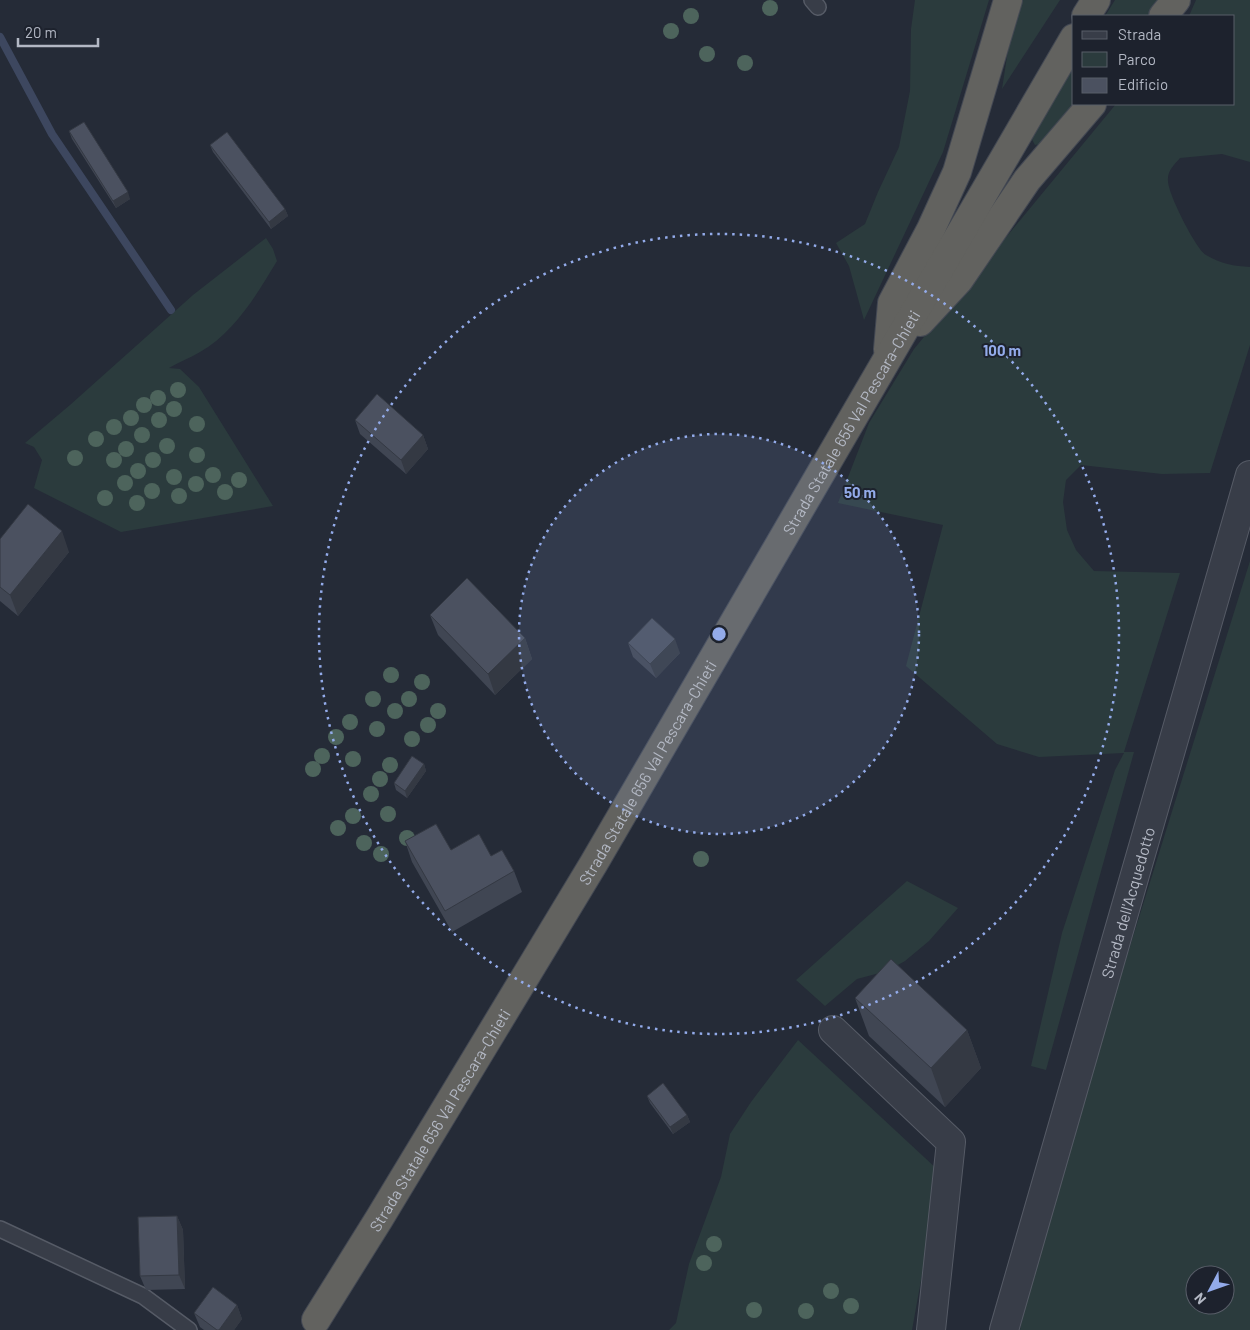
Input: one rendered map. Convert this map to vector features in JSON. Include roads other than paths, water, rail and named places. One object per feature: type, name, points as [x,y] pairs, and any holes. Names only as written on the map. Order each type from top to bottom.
[{"type":"highway","points":[[887,358],[892,303],[931,229],[957,172],[1008,0]]},
{"type":"highway","points":[[1087,15],[1096,0]]},
{"type":"highway","points":[[1164,15],[1176,0]]},
{"type":"highway","name":"Strada Statale 656 Val Pescara-Chieti","points":[[316,1320],[594,863],[1072,41]]},
{"type":"highway","points":[[887,358],[959,280],[1027,180],[1091,105]]},
{"type":"street","name":"Strada dell'Acquedotto","points":[[1004,1330],[1250,475]]},
{"type":"street","points":[[833,1030],[951,1142],[931,1330]]},
{"type":"lane","points":[[0,1229],[143,1296],[189,1330]]},
{"type":"waterway","points":[[0,37],[52,134],[171,310]]}]
